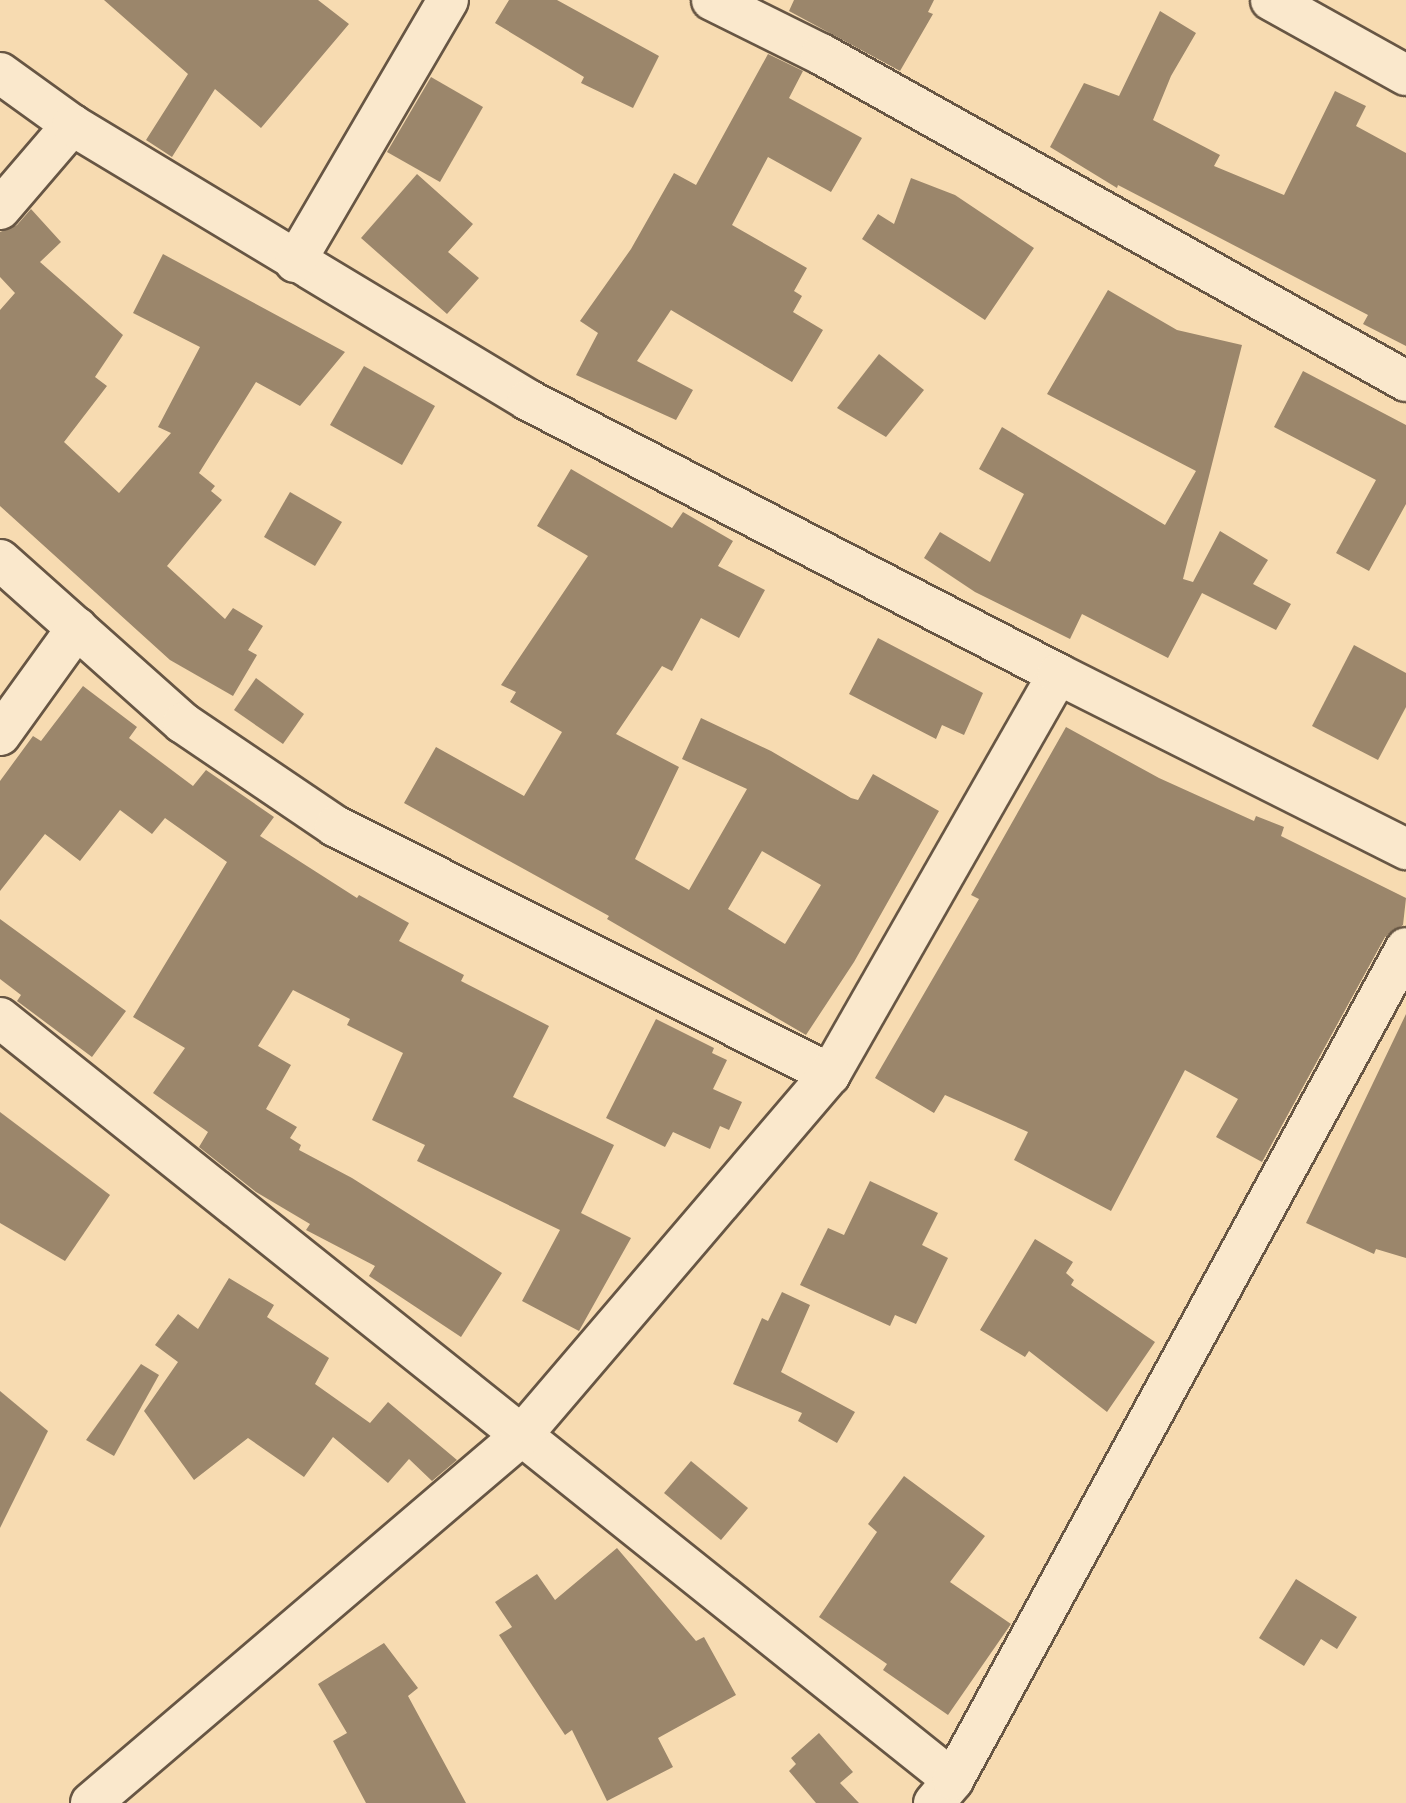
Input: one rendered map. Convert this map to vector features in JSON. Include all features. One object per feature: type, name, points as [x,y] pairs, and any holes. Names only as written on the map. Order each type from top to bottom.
[{"type":"street","points":[[295,262],[448,0]]},
{"type":"street","points":[[712,0],[821,54],[1406,381]]},
{"type":"street","points":[[1271,0],[1406,76]]},
{"type":"street","points":[[0,73],[72,125],[528,400],[1406,849]]},
{"type":"street","points":[[0,208],[72,125]]},
{"type":"street","points":[[0,560],[183,723],[335,826],[830,1074]]},
{"type":"street","points":[[0,735],[77,628]]},
{"type":"street","points":[[91,1803],[520,1437],[830,1074],[1058,674]]},
{"type":"street","points":[[0,1018],[520,1437],[943,1792],[1406,948]]},
{"type":"building","points":[[104,0],[318,0],[349,24],[261,128],[215,89],[172,157],[146,140],[188,74]]},
{"type":"building","points":[[509,0],[557,0],[659,56],[633,108],[581,83],[584,77],[495,23]]},
{"type":"building","points":[[794,0],[934,0],[928,12],[933,14],[900,71],[789,11]]},
{"type":"building","points":[[1160,11],[1196,33],[1171,76],[1153,120],[1220,155],[1214,166],[1284,195],[1335,91],[1366,106],[1356,126],[1406,153],[1406,346],[1363,324],[1368,315],[1118,185],[1117,188],[1050,147],[1084,83],[1119,96]]},
{"type":"building","points":[[768,54],[803,71],[789,98],[862,138],[831,192],[768,157],[732,225],[807,268],[794,291],[802,296],[793,312],[823,330],[792,382],[671,310],[637,361],[693,390],[676,420],[576,375],[598,333],[580,321],[631,249],[674,173],[696,185]]},
{"type":"building","points":[[431,77],[483,107],[440,182],[387,152]]},
{"type":"building","points":[[417,174],[473,224],[448,252],[479,278],[447,314],[361,238]]},
{"type":"building","points":[[911,178],[955,195],[1034,248],[985,320],[862,239],[878,214],[894,224]]},
{"type":"building","points":[[31,209],[61,242],[40,262],[123,335],[95,377],[107,386],[64,442],[119,493],[171,433],[158,427],[200,347],[133,313],[163,254],[345,352],[300,406],[256,382],[199,473],[215,486],[211,491],[222,500],[167,566],[225,619],[233,608],[263,626],[248,650],[257,655],[233,696],[170,660],[0,506],[0,310],[15,293],[0,277],[0,232],[17,225]]},
{"type":"building","points":[[1108,290],[1177,330],[1242,345],[1183,579],[1193,582],[1220,531],[1268,560],[1253,584],[1291,604],[1276,630],[1202,593],[1168,658],[1082,614],[1070,639],[975,592],[924,558],[940,532],[990,562],[1024,494],[979,469],[1002,427],[1165,525],[1196,471],[1047,394]]},
{"type":"building","points":[[879,354],[924,390],[886,437],[837,408]]},
{"type":"building","points":[[364,366],[435,406],[402,465],[330,425]]},
{"type":"building","points":[[1303,371],[1406,425],[1406,504],[1369,571],[1336,553],[1376,480],[1274,427]]},
{"type":"building","points":[[571,469],[672,528],[683,512],[733,541],[718,566],[765,590],[739,638],[701,618],[672,671],[662,666],[616,734],[679,767],[635,859],[689,890],[747,789],[682,759],[701,718],[771,751],[851,798],[858,800],[873,774],[939,811],[854,962],[806,1035],[607,919],[609,916],[404,803],[436,747],[524,796],[562,732],[510,702],[516,692],[501,685],[588,556],[537,526]],"holes":[[[762,851],[821,885],[785,944],[728,909]]]},
{"type":"building","points":[[290,492],[342,522],[315,566],[264,537]]},
{"type":"building","points":[[878,638],[983,693],[964,735],[942,725],[936,739],[849,694]]},
{"type":"building","points":[[1354,645],[1406,673],[1406,707],[1378,760],[1312,726]]},
{"type":"building","points":[[256,678],[304,714],[283,744],[234,710]]},
{"type":"building","points":[[83,686],[137,727],[129,738],[193,786],[206,770],[274,817],[260,836],[357,898],[359,895],[409,923],[399,941],[464,975],[461,981],[549,1026],[513,1097],[614,1145],[581,1213],[631,1238],[579,1331],[522,1301],[560,1230],[417,1161],[425,1145],[372,1120],[403,1053],[347,1025],[350,1019],[293,990],[258,1046],[291,1065],[266,1109],[297,1127],[290,1138],[301,1145],[299,1150],[352,1178],[502,1273],[461,1337],[369,1276],[375,1266],[306,1230],[310,1224],[256,1192],[199,1147],[208,1132],[153,1093],[185,1048],[133,1017],[227,862],[165,818],[152,834],[120,810],[80,861],[45,834],[0,891],[0,781],[33,736],[41,741]]},
{"type":"building","points":[[1066,727],[1159,778],[1254,821],[1256,816],[1284,827],[1281,836],[1406,898],[1403,925],[1385,937],[1262,1162],[1216,1137],[1238,1099],[1185,1070],[1111,1211],[1014,1160],[1028,1132],[945,1095],[934,1113],[875,1078],[979,899],[971,895]]},
{"type":"building","points":[[0,919],[126,1011],[92,1057],[17,1001],[21,995],[0,979]]},
{"type":"building","points":[[1406,1014],[1406,1258],[1376,1249],[1374,1254],[1306,1223]]},
{"type":"building","points":[[656,1019],[714,1048],[712,1053],[727,1060],[713,1089],[742,1102],[729,1130],[720,1126],[710,1149],[673,1132],[665,1147],[606,1118]]},
{"type":"building","points":[[0,1112],[110,1195],[65,1261],[0,1223]]},
{"type":"building","points":[[870,1181],[938,1213],[922,1245],[948,1258],[916,1324],[895,1315],[890,1326],[800,1285],[828,1228],[844,1235]]},
{"type":"building","points":[[1035,1239],[1073,1262],[1066,1273],[1074,1280],[1071,1285],[1155,1342],[1107,1412],[1029,1351],[1025,1357],[980,1330]]},
{"type":"building","points":[[229,1278],[274,1305],[267,1317],[329,1358],[315,1384],[370,1423],[388,1402],[457,1460],[432,1481],[409,1459],[388,1483],[333,1437],[304,1477],[248,1438],[194,1480],[144,1411],[178,1362],[155,1345],[178,1314],[198,1329]]},
{"type":"building","points":[[782,1292],[810,1305],[781,1372],[855,1412],[837,1443],[798,1421],[802,1413],[733,1384],[762,1318],[768,1321]]},
{"type":"building","points":[[141,1364],[159,1375],[114,1456],[86,1440]]},
{"type":"building","points":[[0,1391],[48,1431],[0,1528]]},
{"type":"building","points":[[691,1461],[748,1508],[721,1540],[664,1493]]},
{"type":"building","points":[[904,1476],[985,1536],[950,1582],[1011,1624],[948,1715],[883,1670],[887,1664],[819,1617],[877,1532],[868,1524]]},
{"type":"building","points":[[617,1548],[696,1641],[704,1637],[736,1695],[658,1738],[673,1767],[607,1801],[572,1730],[565,1735],[499,1635],[512,1627],[495,1602],[537,1574],[555,1600]]},
{"type":"building","points":[[1296,1579],[1357,1617],[1337,1649],[1321,1639],[1304,1666],[1259,1638]]},
{"type":"building","points":[[384,1643],[418,1688],[408,1696],[466,1803],[366,1803],[333,1741],[347,1733],[318,1684]]},
{"type":"building","points":[[819,1733],[853,1772],[840,1783],[859,1803],[816,1803],[789,1771],[796,1764],[791,1758]]}]
